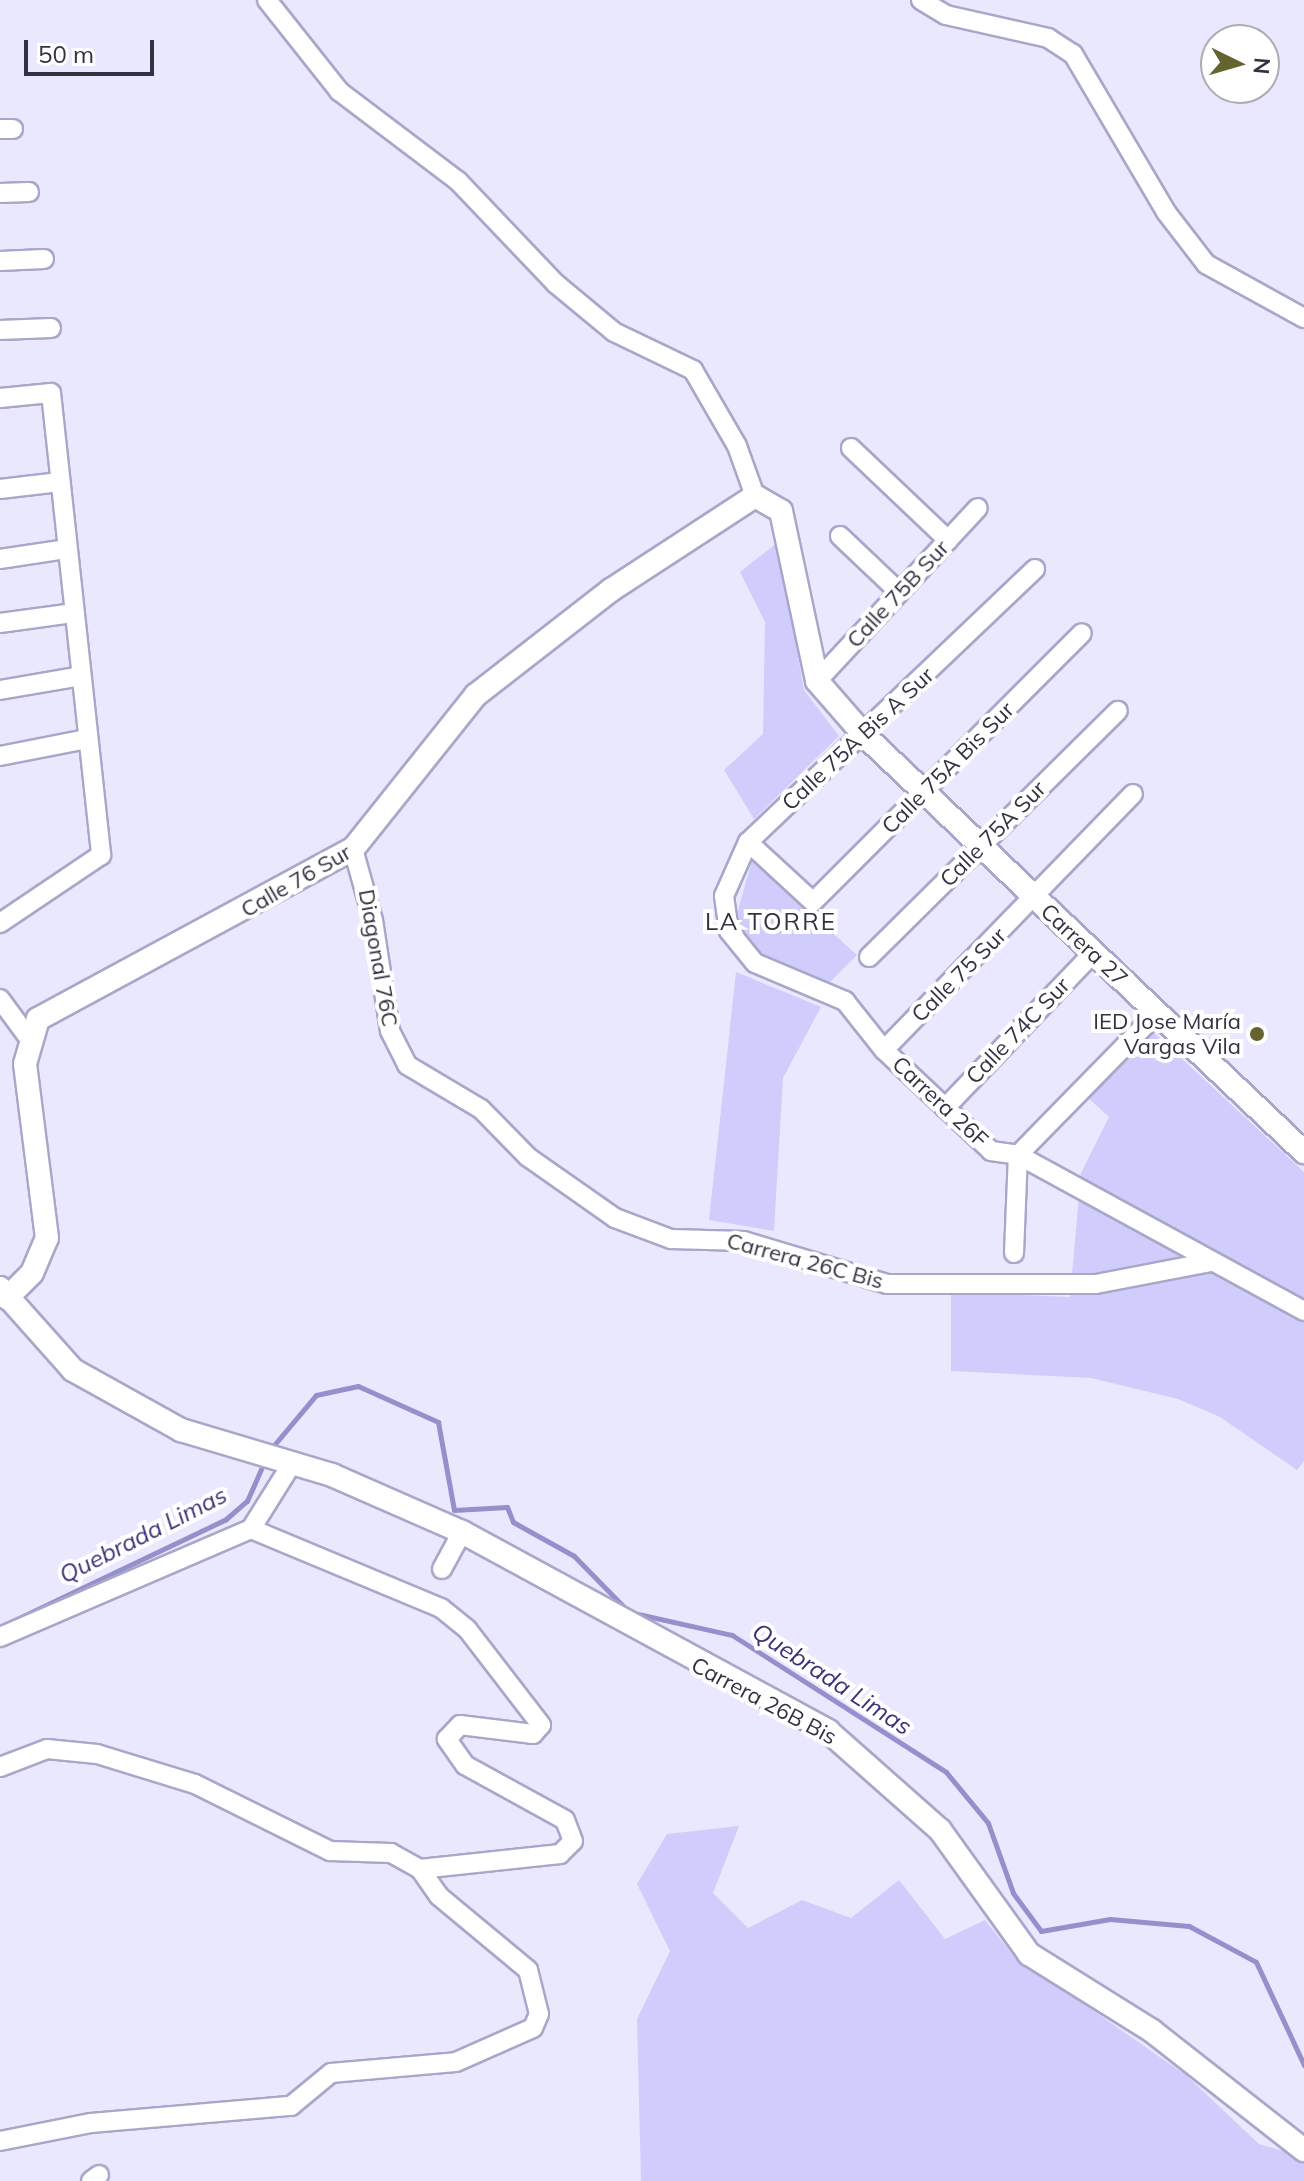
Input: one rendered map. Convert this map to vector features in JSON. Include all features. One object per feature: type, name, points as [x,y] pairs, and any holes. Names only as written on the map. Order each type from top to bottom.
[{"type":"street","points":[[267,0],[339,91],[458,181],[555,283],[614,332],[693,370],[737,446],[755,496],[781,511],[817,681]]},
{"type":"street","points":[[921,0],[946,15],[1048,38],[1073,54],[1166,212],[1206,264],[1304,318]]},
{"type":"street","points":[[0,193],[29,192]]},
{"type":"street","points":[[0,261],[44,259]]},
{"type":"street","points":[[0,330],[51,328]]},
{"type":"street","points":[[0,398],[51,393],[101,855],[0,923]]},
{"type":"street","points":[[851,448],[948,540]]},
{"type":"street","points":[[0,489],[60,482]]},
{"type":"street","name":"Calle 76 Sur","points":[[28,1037],[38,1019],[67,998],[201,935],[353,849],[476,695],[611,590],[755,496]]},
{"type":"street","name":"Calle 75B Sur","points":[[817,681],[978,508]]},
{"type":"street","points":[[840,536],[899,592]]},
{"type":"street","points":[[0,559],[67,549]]},
{"type":"street","name":"Calle 75A Bis A Sur","points":[[729,931],[724,896],[748,842],[865,736],[1035,569]]},
{"type":"street","points":[[0,623],[74,613]]},
{"type":"street","name":"Calle 75A Bis Sur","points":[[748,842],[813,902],[1082,633]]},
{"type":"street","points":[[0,690],[81,676]]},
{"type":"street","name":"Carrera 27","points":[[817,681],[865,736],[1034,900],[1158,1012],[1304,1152]]},
{"type":"street","name":"Calle 75A Sur","points":[[869,957],[1118,711]]},
{"type":"street","points":[[0,756],[87,739]]},
{"type":"street","name":"Calle 75 Sur","points":[[884,1050],[1034,900],[1133,794]]},
{"type":"street","name":"Diagonal 76C","points":[[353,849],[368,896],[390,1031],[407,1065]]},
{"type":"street","name":"Carrera 26F","points":[[729,931],[755,963],[845,1001],[884,1050],[991,1151],[1018,1155],[1304,1311]]},
{"type":"street","name":"Calle 74C Sur","points":[[945,1108],[1092,954]]},
{"type":"street","points":[[0,999],[28,1037],[28,1119],[47,1238],[32,1273],[4,1293]]},
{"type":"street","points":[[1014,1253],[1018,1155],[1158,1012]]},
{"type":"street","name":"Carrera 26C Bis","points":[[407,1065],[481,1109],[568,1189],[671,1239],[744,1241],[849,1275],[937,1288],[1096,1284],[1210,1262]]},
{"type":"street","name":"Carrera 26B Bis","points":[[4,1293],[73,1370],[181,1430],[254,1456],[284,1463],[462,1532],[849,1747],[940,1830],[1029,1954],[1152,2031],[1304,2150]]},
{"type":"street","points":[[0,1637],[251,1529],[284,1463]]},
{"type":"street","points":[[251,1529],[441,1608],[467,1629],[541,1725],[533,1734],[460,1725],[447,1739],[465,1765],[565,1820],[573,1841],[560,1854],[420,1869]]},
{"type":"street","points":[[442,1569],[462,1532]]},
{"type":"street","points":[[0,1767],[47,1749],[97,1754],[195,1784],[330,1851],[391,1853],[420,1869],[439,1896],[528,1970],[539,2014],[533,2028],[456,2062],[331,2073],[291,2106],[91,2123],[0,2141]]},
{"type":"shaded area","points":[[778,542],[804,690],[839,736],[754,819],[724,770],[763,734],[765,622],[740,572]]},
{"type":"shaded area","points":[[752,861],[857,955],[830,982],[758,958],[741,936],[736,917]]},
{"type":"shaded area","points":[[736,972],[821,1007],[783,1078],[774,1231],[709,1220]]},
{"type":"shaded area","points":[[1153,1032],[1304,1172],[1304,1461],[1297,1470],[1220,1417],[1178,1399],[1091,1378],[951,1371],[951,1292],[1070,1297],[1081,1173],[1109,1117],[1087,1097]]},
{"type":"shaded area","points":[[739,1826],[713,1893],[748,1928],[802,1900],[851,1918],[899,1880],[945,1939],[985,1920],[1012,1954],[1187,2076],[1259,2144],[1304,2157],[1304,2181],[641,2181],[637,2019],[670,1951],[637,1884],[667,1834]]},
{"type":"waterway","name":"Quebrada Limas","points":[[269,1451],[316,1395],[358,1386],[438,1422],[454,1510],[507,1507],[513,1522],[574,1556],[629,1612],[732,1635],[946,1772],[988,1823],[1013,1893],[1041,1931],[1110,1919],[1189,1926],[1256,1962],[1304,2065]]},
{"type":"waterway","name":"Quebrada Limas","points":[[0,1627],[226,1519],[247,1501],[265,1460]]},
{"type":"place","name":"IED Jose María Vargas Vila","points":[[1257,1034]]},
{"type":"district","name":"LA TORRE","points":[[771,922]]}]
